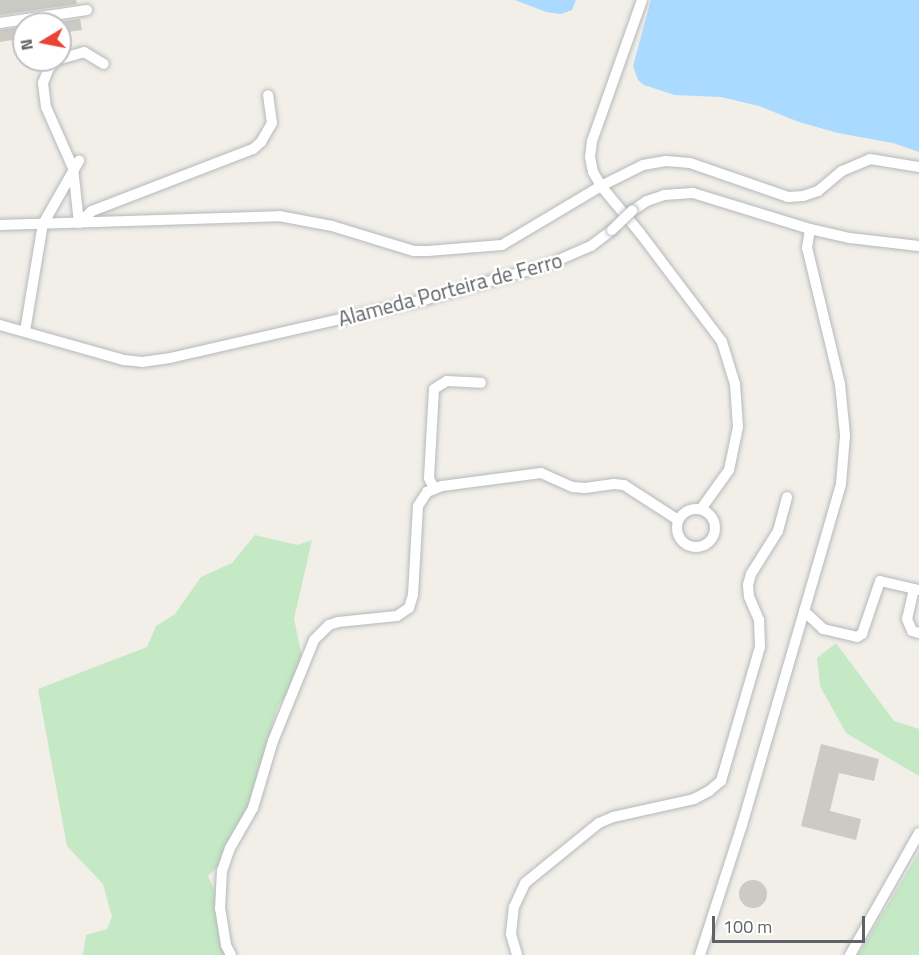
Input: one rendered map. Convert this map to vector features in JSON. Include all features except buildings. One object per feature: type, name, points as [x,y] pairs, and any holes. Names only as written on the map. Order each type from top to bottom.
[{"type":"street","points":[[642,0],[592,141],[590,157],[593,172],[601,186],[640,233],[722,342],[735,384],[738,427],[729,470],[701,509]]},
{"type":"street","points":[[0,22],[87,10]]},
{"type":"street","points":[[72,55],[84,52],[104,64]]},
{"type":"street","points":[[48,72],[44,83],[46,107],[76,165],[79,223]]},
{"type":"street","points":[[79,223],[92,211],[253,148],[261,142],[272,123],[268,96]]},
{"type":"street","points":[[0,225],[279,216],[332,226],[414,251],[428,251],[502,245],[601,186],[643,165],[666,161],[690,163],[780,195],[804,196],[818,191],[855,163],[870,159],[919,167]]},
{"type":"street","points":[[25,331],[43,224],[76,165]]},
{"type":"street","name":"Alameda Porteira de Ferro","points":[[0,325],[124,360],[142,362],[170,358],[428,299],[547,265],[591,246],[647,201],[664,195],[693,193],[810,230],[850,238],[919,246]]},
{"type":"street","points":[[700,955],[742,825],[841,484],[844,435],[840,384],[807,248],[810,230]]},
{"type":"street","points":[[434,488],[429,478],[434,389],[447,381],[481,383]]},
{"type":"street","points":[[231,955],[226,945],[220,909],[222,871],[230,848],[253,807],[273,741],[314,640],[328,625],[397,616],[409,608],[413,595],[418,506],[421,498],[434,488],[541,473],[573,487],[624,485],[678,520]]},
{"type":"street","points":[[517,955],[511,934],[514,908],[525,883],[599,823],[613,817],[694,799],[709,792],[721,781],[760,647],[759,620],[749,597],[748,585],[752,574],[778,531],[787,497]]},
{"type":"street","points":[[701,509],[711,515],[716,525],[714,536],[706,544],[696,547],[686,544],[678,536],[678,520],[686,511],[701,509]]},
{"type":"street","points":[[804,611],[823,629],[857,637],[862,634],[880,581],[917,590],[907,619],[912,631],[919,633]]},
{"type":"street","points":[[850,955],[919,834]]},
{"type":"green space","points":[[255,535],[297,545],[312,540],[294,619],[305,670],[278,706],[236,848],[208,876],[228,920],[226,955],[83,955],[86,935],[107,929],[112,917],[103,884],[67,846],[38,689],[147,647],[156,626],[175,614],[201,577],[232,563]]},
{"type":"green space","points":[[836,643],[894,721],[919,729],[919,776],[846,733],[820,686],[817,658]]},
{"type":"green space","points":[[919,852],[919,955],[858,955]]},
{"type":"water","points":[[515,0],[576,0],[572,10],[561,14],[546,12]]},
{"type":"water","points":[[651,0],[919,0],[919,152],[893,143],[838,133],[799,122],[759,106],[721,97],[675,95],[644,85],[638,80],[633,66]]}]
